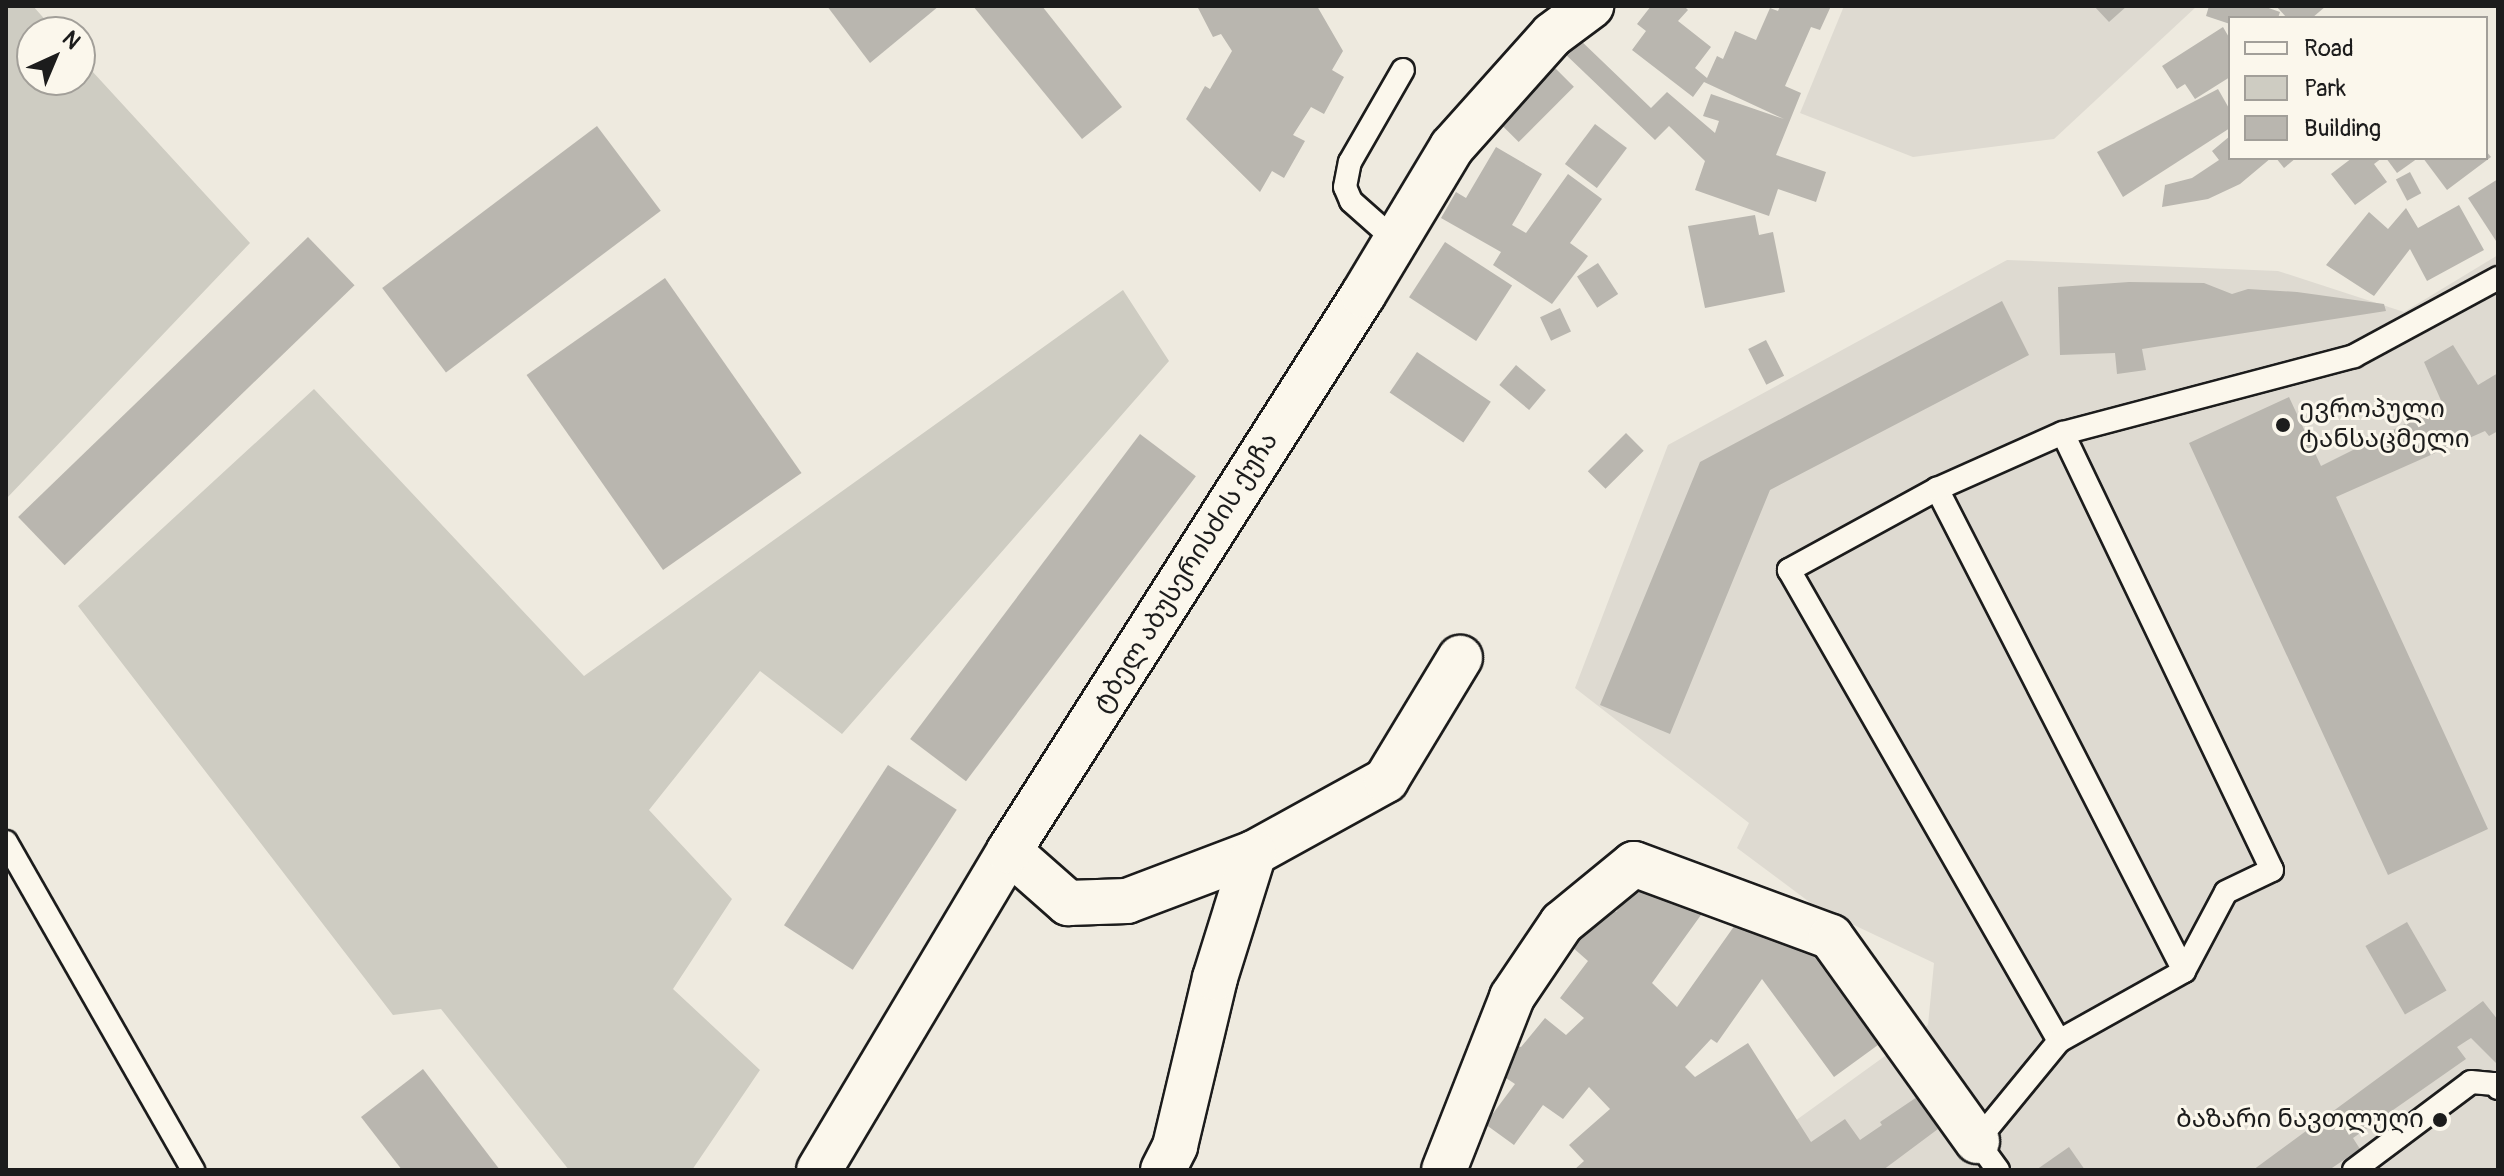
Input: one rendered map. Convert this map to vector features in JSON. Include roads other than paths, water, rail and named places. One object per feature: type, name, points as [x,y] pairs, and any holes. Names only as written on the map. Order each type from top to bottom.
[{"type":"street","name":"ტბელ აბუსერისძის ქუჩა","points":[[819,1170],[1009,851],[1396,241],[1452,147],[1552,35],[1591,6]]},
{"type":"street","points":[[1009,851],[1068,903],[1127,901],[1254,853],[1386,780],[1460,658]]},
{"type":"street","points":[[1163,1170],[1175,1146],[1215,978],[1254,853]]},
{"type":"street","points":[[1444,1170],[1512,997],[1562,923],[1634,864],[1831,937],[1988,1156]]},
{"type":"lane","points":[[1396,241],[1351,201],[1345,187],[1350,162],[1403,70]]},
{"type":"lane","points":[[2059,1041],[1789,570],[1937,489],[2063,433],[2354,356],[2498,278]]},
{"type":"lane","points":[[1988,1156],[2059,1041],[2184,971],[2226,892],[2272,870],[2063,433]]},
{"type":"lane","points":[[1937,489],[2184,971]]},
{"type":"lane","points":[[6,842],[193,1170]]},
{"type":"lane","points":[[2354,1170],[2471,1082],[2495,1084],[2498,1088]]},
{"type":"place","name":"ევროპული ტანსაცმელი","points":[[2283,425]]},
{"type":"place","name":"ბაზარი ნავთლუღი","points":[[2440,1120]]}]
